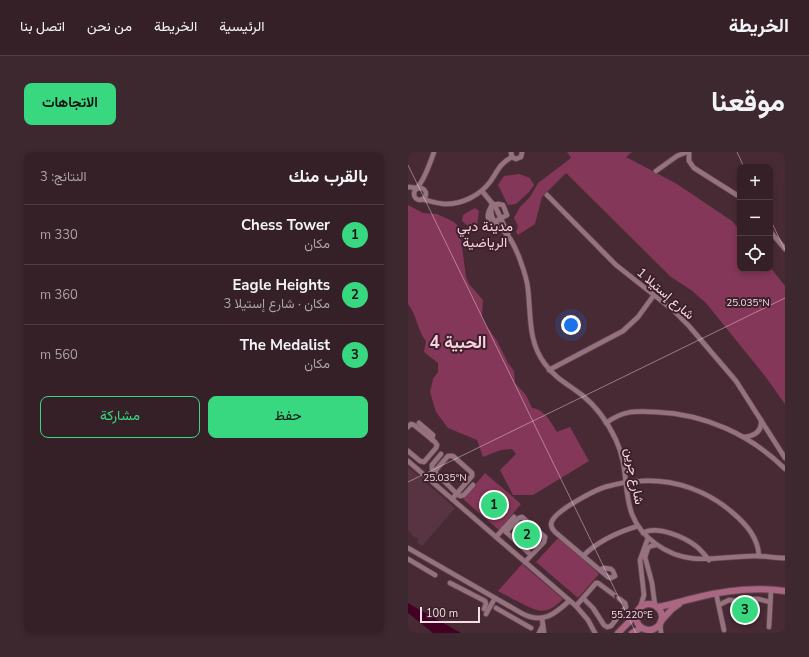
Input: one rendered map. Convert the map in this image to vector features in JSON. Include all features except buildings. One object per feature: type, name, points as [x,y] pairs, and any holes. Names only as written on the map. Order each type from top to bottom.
[{"type":"main road","points":[[656,607],[716,593],[742,590],[785,591]]},
{"type":"main road","points":[[632,633],[654,629],[672,609],[690,599]]},
{"type":"main road","points":[[618,633],[636,616],[640,608],[648,604],[656,607],[661,613],[660,622]]},
{"type":"main road","points":[[636,616],[637,622],[646,630]]},
{"type":"street","points":[[422,199],[425,197],[425,178],[434,152]]},
{"type":"street","points":[[408,193],[418,200],[422,199],[437,203],[457,203],[466,200],[482,190],[489,183],[500,166],[511,154],[518,159],[522,152]]},
{"type":"street","points":[[656,171],[662,169],[676,156],[688,152],[689,161],[694,168],[737,195]]},
{"type":"street","points":[[415,197],[414,192],[425,178]]},
{"type":"street","points":[[408,187],[421,188],[437,203]]},
{"type":"street","name":"شارع جرين","points":[[482,190],[493,204],[501,219],[525,273],[528,287],[532,336],[540,358],[549,370],[562,382],[591,403],[616,439],[624,466],[628,504],[638,526],[643,533],[656,545],[673,553],[697,560],[759,556],[785,558]]},
{"type":"street","name":"شارع إستيلا 1","points":[[547,196],[616,264],[673,310],[689,326],[736,381],[761,418],[785,458]]},
{"type":"street","points":[[493,204],[503,205],[507,216],[494,222],[491,214],[493,204]]},
{"type":"street","points":[[493,204],[488,213],[488,220],[492,226],[504,232]]},
{"type":"street","name":"شارع جرين","points":[[494,222],[508,236]]},
{"type":"street","points":[[773,235],[785,249]]},
{"type":"street","points":[[549,370],[623,331],[638,317],[654,295]]},
{"type":"street","points":[[606,423],[619,414],[630,411],[667,412],[706,420],[744,437],[768,452],[785,468]]},
{"type":"street","points":[[744,437],[757,433],[761,427],[761,418]]},
{"type":"street","points":[[419,423],[432,435],[432,440]]},
{"type":"street","points":[[408,427],[410,424],[413,424],[436,443],[436,448],[426,460],[422,462],[408,451]]},
{"type":"street","points":[[441,454],[432,465],[434,472],[457,494],[463,496],[473,485]]},
{"type":"street","points":[[428,479],[450,455],[472,473],[472,478],[452,500]]},
{"type":"street","points":[[414,466],[419,460]]},
{"type":"street","points":[[408,461],[576,606],[588,620],[595,632]]},
{"type":"street","points":[[600,570],[553,530],[551,526],[552,521],[566,508],[587,495],[606,487],[642,480],[682,486],[705,494],[728,509],[750,531],[757,543],[759,556]]},
{"type":"street","points":[[504,531],[514,517]]},
{"type":"street","points":[[496,537],[522,517],[544,536],[545,539],[544,542],[525,562]]},
{"type":"street","points":[[583,556],[594,546],[638,526]]},
{"type":"street","points":[[643,533],[650,530],[658,530],[684,540],[698,548],[709,560]]},
{"type":"street","points":[[640,608],[644,595],[644,587],[640,560],[649,539],[658,530]]},
{"type":"street","points":[[504,531],[531,556]]},
{"type":"street","points":[[656,545],[650,546],[645,554],[656,607]]},
{"type":"street","points":[[408,548],[527,616],[542,618],[555,614],[569,601]]},
{"type":"street","points":[[697,560],[698,548]]},
{"type":"street","points":[[414,552],[409,560],[435,575]]},
{"type":"street","points":[[641,572],[649,570]]},
{"type":"street","points":[[450,583],[485,602],[485,611],[495,598]]},
{"type":"street","points":[[576,606],[596,583],[599,583],[625,603],[626,607],[611,626],[608,627],[603,624],[593,608],[583,598]]},
{"type":"street","points":[[475,596],[479,589]]},
{"type":"street","points":[[769,628],[771,590]]},
{"type":"street","points":[[716,593],[724,630]]},
{"type":"street","points":[[750,599],[770,602]]},
{"type":"street","points":[[719,604],[729,600],[737,601]]},
{"type":"street","points":[[504,612],[508,605]]},
{"type":"street","points":[[496,608],[531,628]]},
{"type":"street","points":[[542,618],[544,633]]},
{"type":"street","points":[[660,622],[661,633]]},
{"type":"street","points":[[539,633],[543,625]]},
{"type":"shaded area","points":[[567,152],[632,152],[626,157],[677,184],[732,221],[737,227],[737,272],[773,271],[785,286],[785,404],[765,376],[706,303],[691,290],[671,277],[566,173],[542,197],[535,224],[518,235],[516,232],[518,226],[514,218],[520,207],[530,197],[538,183],[571,158]]},
{"type":"shaded area","points":[[519,174],[530,178],[534,185],[516,204],[508,205],[498,185],[504,176]]},
{"type":"shaded area","points":[[408,205],[423,213],[437,214],[454,222],[466,234],[461,239],[466,277],[469,284],[483,300],[482,316],[514,371],[515,383],[526,395],[532,408],[544,413],[557,432],[570,427],[589,461],[533,495],[513,495],[500,470],[516,454],[512,449],[501,450],[483,457],[477,440],[448,428],[436,412],[430,392],[433,379],[438,372],[438,363],[424,352],[426,341],[408,304]]},
{"type":"shaded area","points":[[475,208],[479,211],[477,225],[469,227],[462,221],[463,215]]},
{"type":"shaded area","points":[[408,467],[455,508],[422,546],[417,542],[419,539],[413,536],[408,530]]},
{"type":"shaded area","points":[[485,473],[521,504],[499,530],[463,499]]},
{"type":"shaded area","points":[[559,537],[599,574],[578,598],[536,562]]},
{"type":"shaded area","points":[[522,564],[563,599],[552,608],[543,611],[533,609],[498,591]]},
{"type":"shaded area","points":[[408,603],[461,633],[433,633],[408,613]]},
{"type":"place","name":"Chess Tower","points":[[494,505]]},
{"type":"place","name":"Eagle Heights","points":[[527,535]]},
{"type":"place","name":"The Medalist","points":[[745,610]]},
{"type":"district","name":"مدينة دبي الرياضية","points":[[485,234]]},
{"type":"district","name":"الحبية 4","points":[[458,342]]}]
